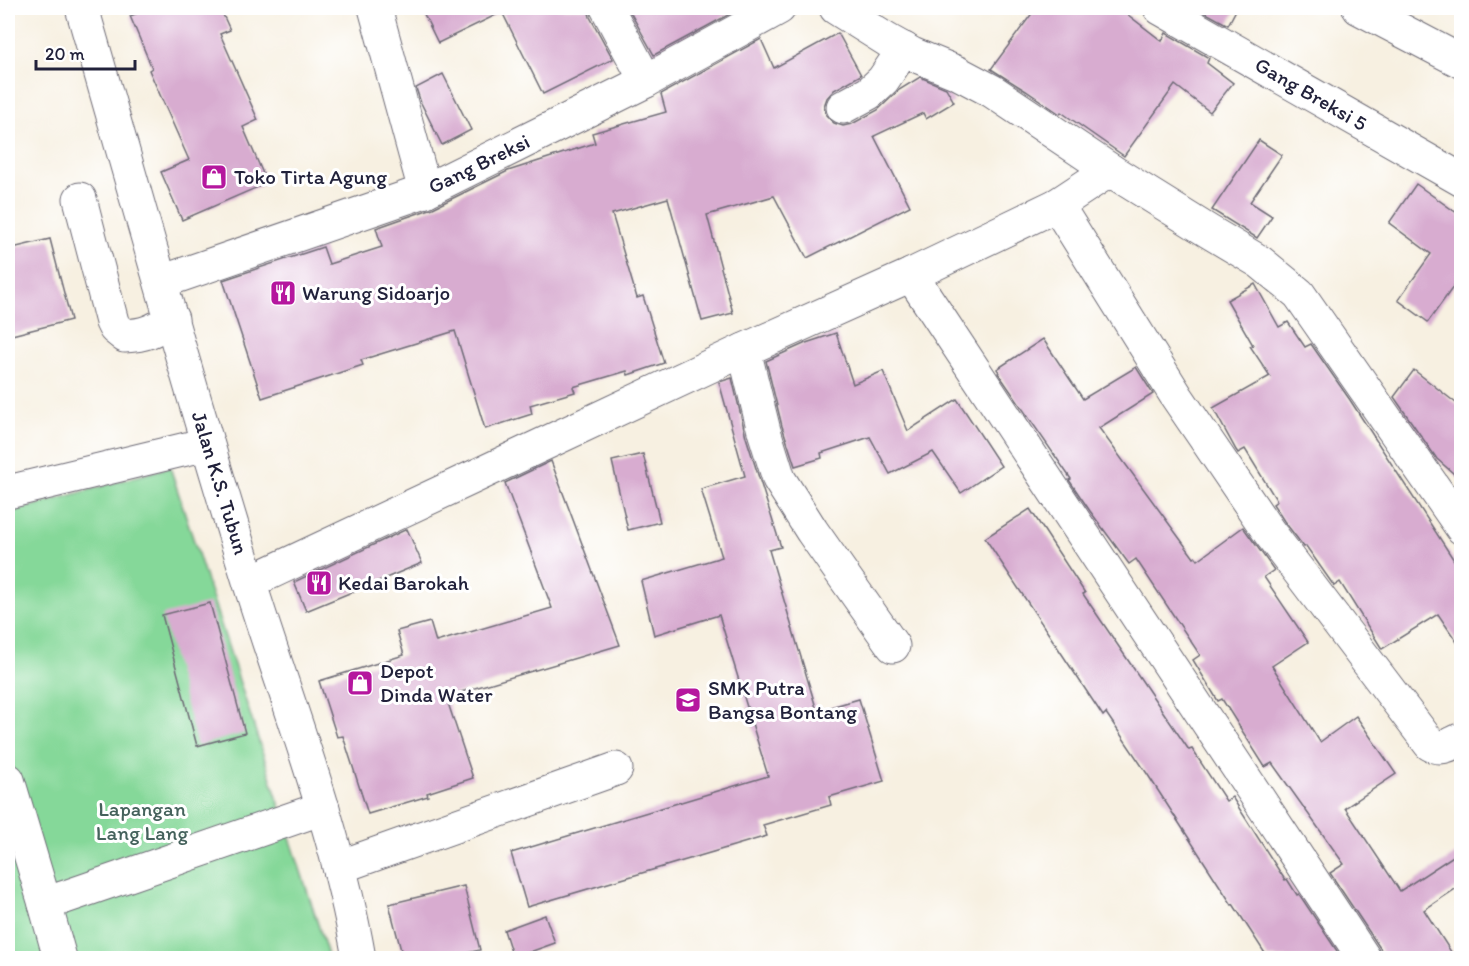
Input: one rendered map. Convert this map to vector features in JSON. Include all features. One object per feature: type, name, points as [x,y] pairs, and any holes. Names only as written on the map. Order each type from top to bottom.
[{"type":"street","name":"Jalan K.S. Tubun","points":[[82,8],[207,444],[249,582],[323,808],[352,917],[359,958]]},
{"type":"street","points":[[375,8],[425,190]]},
{"type":"street","points":[[607,8],[646,81]]},
{"type":"street","name":"Gang Breksi","points":[[161,282],[425,190],[646,81],[736,18],[779,8]]},
{"type":"street","points":[[836,8],[904,50],[992,91],[1110,170],[1260,262],[1299,294],[1458,516]]},
{"type":"street","name":"Gang Breksi 5","points":[[1160,8],[1461,180]]},
{"type":"street","points":[[1359,8],[1461,62]]},
{"type":"street","points":[[843,107],[869,93],[883,80],[904,50]]},
{"type":"street","points":[[249,582],[744,350],[911,275],[1057,205],[1110,170]]},
{"type":"street","points":[[80,199],[115,328],[125,336],[137,336],[148,333],[172,319]]},
{"type":"street","points":[[1057,205],[1177,397],[1276,541],[1430,744],[1435,747],[1445,747],[1461,739]]},
{"type":"street","points":[[911,275],[1364,958]]},
{"type":"street","points":[[744,350],[764,431],[779,479],[812,531],[893,646]]},
{"type":"street","points":[[8,492],[207,444]]},
{"type":"street","points":[[339,867],[616,769]]},
{"type":"street","points":[[8,780],[60,958]]},
{"type":"street","points":[[45,904],[323,808]]},
{"type":"green space","name":"Lapangan Lang Lang","points":[[170,467],[329,958],[8,958],[8,513]]},
{"type":"building","points":[[151,8],[220,8],[230,30],[220,34],[258,120],[243,127],[267,183],[182,220],[161,172],[189,160],[149,70],[152,68],[130,16]]},
{"type":"building","points":[[421,8],[588,8],[590,17],[613,59],[543,94],[502,12],[438,43]]},
{"type":"building","points":[[628,8],[741,8],[654,55]]},
{"type":"building","points":[[1036,8],[1119,8],[1162,41],[1166,33],[1209,58],[1207,63],[1233,83],[1210,112],[1175,85],[1124,156],[1061,112],[1060,114],[991,69]]},
{"type":"building","points":[[1197,8],[1237,8],[1228,25]]},
{"type":"building","points":[[838,33],[861,75],[834,90],[827,98],[824,106],[826,115],[834,123],[843,126],[852,124],[878,110],[899,90],[920,77],[946,88],[954,102],[926,119],[923,113],[874,136],[910,206],[807,258],[774,196],[707,215],[733,313],[702,321],[668,198],[612,214],[637,298],[643,296],[664,363],[628,375],[627,371],[573,387],[575,392],[530,405],[532,414],[485,429],[455,331],[361,360],[363,365],[262,398],[223,280],[323,247],[329,264],[382,247],[376,228],[433,208],[508,171],[595,143],[592,133],[666,112],[661,94],[761,39],[774,68]]},
{"type":"building","points":[[443,74],[471,130],[442,145],[416,88]]},
{"type":"building","points":[[1259,140],[1282,155],[1250,202],[1272,216],[1257,238],[1212,210]]},
{"type":"building","points":[[1416,184],[1461,216],[1461,276],[1428,322],[1398,300],[1431,254],[1389,223]]},
{"type":"building","points":[[50,239],[71,320],[8,336],[8,249]]},
{"type":"building","points":[[1255,284],[1279,327],[1288,322],[1305,347],[1311,344],[1461,571],[1461,648],[1438,614],[1382,649],[1340,582],[1334,586],[1306,546],[1304,547],[1284,521],[1273,504],[1277,501],[1245,449],[1238,453],[1236,450],[1213,408],[1270,376],[1250,346],[1253,345],[1227,300]]},
{"type":"building","points":[[836,333],[853,384],[883,371],[908,431],[957,399],[1001,466],[961,493],[933,452],[890,474],[870,437],[821,453],[822,458],[795,466],[782,426],[766,361],[806,343]]},
{"type":"building","points":[[1043,339],[1083,399],[1136,367],[1153,394],[1099,428],[1194,558],[1198,560],[1243,527],[1274,570],[1264,577],[1308,642],[1272,666],[1320,742],[1356,716],[1396,774],[1345,808],[1400,891],[1461,851],[1461,885],[1424,910],[1455,958],[1385,958],[1330,873],[1344,864],[1272,763],[1265,767],[1222,699],[1218,701],[1193,660],[1200,655],[1136,559],[1129,564],[1090,511],[1069,480],[1071,479],[998,373],[997,369]]},
{"type":"building","points":[[1414,370],[1461,407],[1461,480],[1437,459],[1394,397]]},
{"type":"building","points":[[732,378],[746,437],[781,547],[769,550],[817,711],[859,699],[884,781],[829,797],[831,805],[763,825],[767,836],[527,907],[511,853],[768,776],[719,615],[654,635],[641,581],[722,557],[701,489],[745,476],[719,382]]},
{"type":"building","points":[[643,454],[660,522],[628,530],[612,461]]},
{"type":"building","points":[[551,461],[620,645],[451,695],[453,701],[448,703],[473,778],[427,793],[428,796],[368,814],[343,736],[337,737],[319,681],[404,655],[397,631],[430,622],[436,642],[552,608],[505,483]]},
{"type":"building","points":[[1030,509],[1085,593],[1083,594],[1189,750],[1192,749],[1226,801],[1232,797],[1285,880],[1287,879],[1297,895],[1299,894],[1339,954],[1332,958],[1268,958],[1148,775],[1106,713],[1103,716],[985,538]]},
{"type":"building","points":[[407,529],[422,563],[306,611],[294,582]]},
{"type":"building","points":[[210,603],[245,733],[197,746],[162,615]]},
{"type":"building","points":[[464,886],[480,950],[445,958],[403,958],[389,904]]},
{"type":"building","points":[[545,915],[555,943],[513,958],[504,930]]},
{"type":"place","name":"Toko Tirta Agung","points":[[214,177]]},
{"type":"place","name":"Warung Sidoarjo","points":[[283,293]]},
{"type":"place","name":"Kedai Barokah","points":[[319,583]]},
{"type":"place","name":"Depot Dinda Water","points":[[360,683]]},
{"type":"place","name":"SMK Putra Bangsa Bontang","points":[[688,700]]}]
